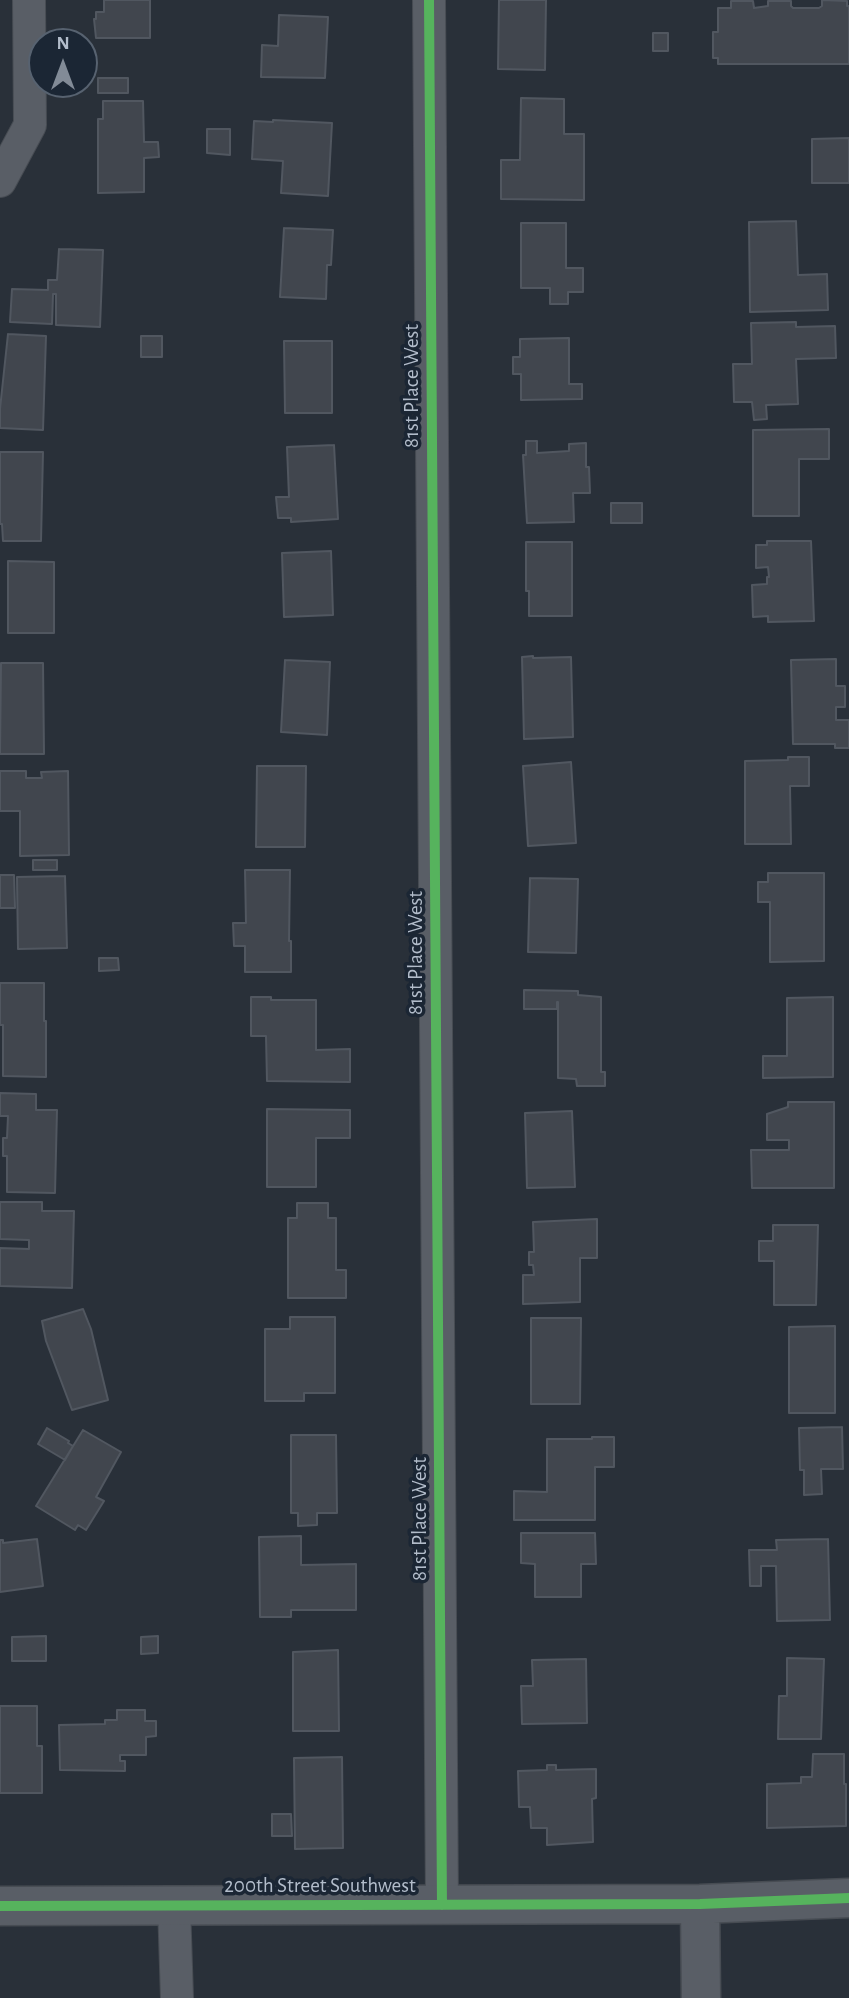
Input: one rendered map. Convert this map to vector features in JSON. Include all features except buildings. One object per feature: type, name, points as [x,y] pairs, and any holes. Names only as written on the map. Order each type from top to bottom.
[{"type":"street","points":[[0,181],[30,125],[29,0]]},
{"type":"street","name":"81st Place West","points":[[429,0],[442,1905]]},
{"type":"street","name":"200th Street Southwest","points":[[0,1906],[700,1904],[849,1898]]},
{"type":"street","points":[[700,1904],[701,1998]]},
{"type":"street","points":[[174,1905],[177,1998]]},
{"type":"cycle path","points":[[429,0],[442,1905]]},
{"type":"cycle path","points":[[0,1906],[700,1904],[849,1898]]}]
